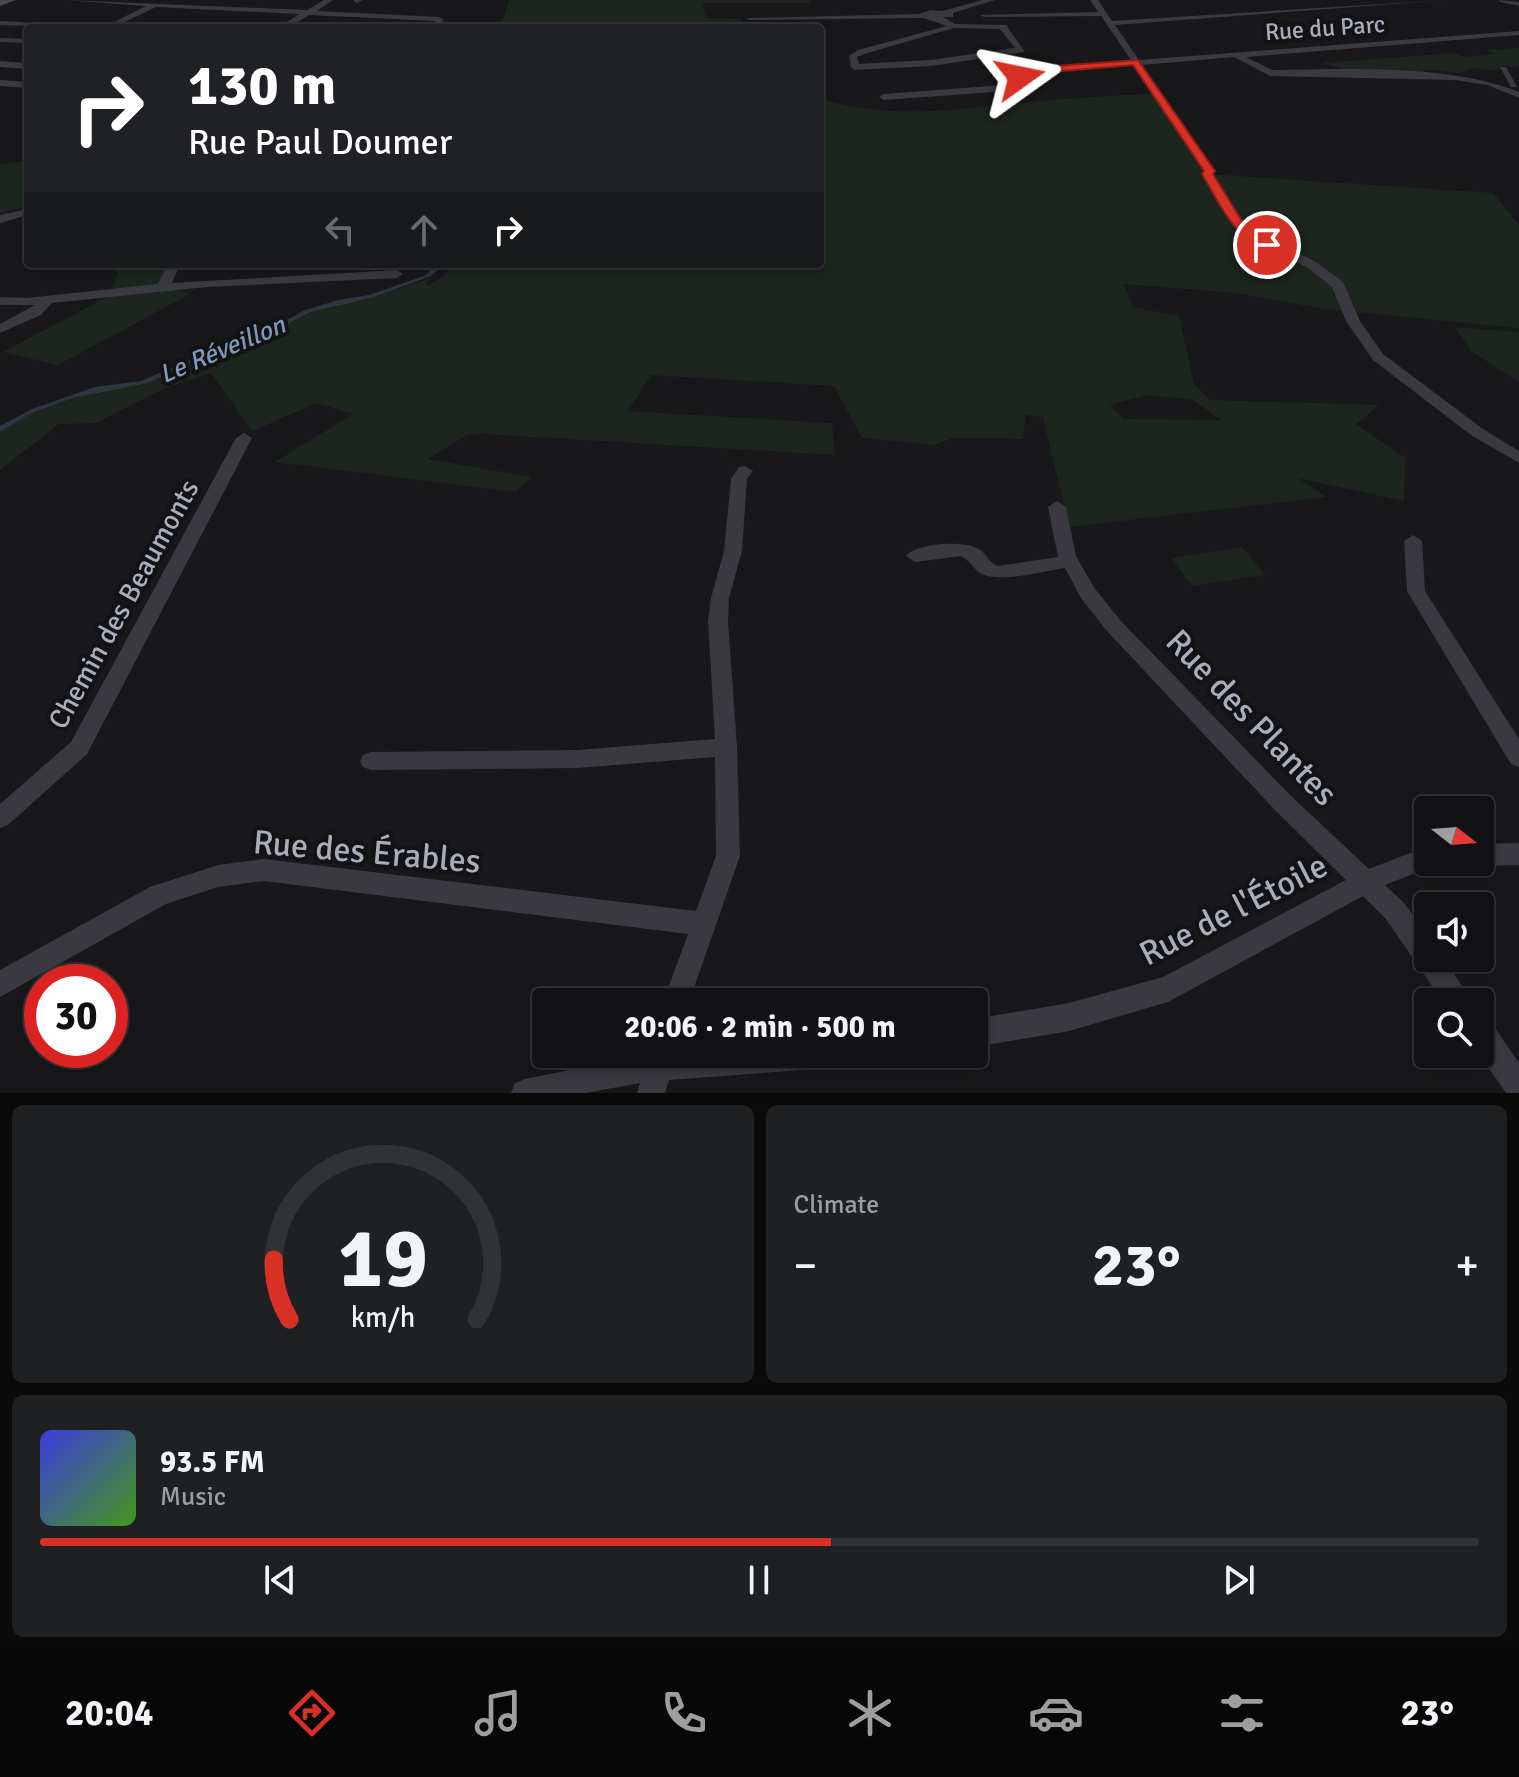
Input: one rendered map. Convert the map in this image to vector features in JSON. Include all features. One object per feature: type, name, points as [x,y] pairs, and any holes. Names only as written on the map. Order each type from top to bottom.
[{"type":"street","points":[[0,3],[11,0]]},
{"type":"street","points":[[68,0],[439,19],[440,24]]},
{"type":"street","points":[[289,24],[329,0]]},
{"type":"street","points":[[941,16],[991,0]]},
{"type":"street","points":[[1094,0],[1210,171],[1207,174],[1241,228],[1267,245],[1312,265],[1338,285],[1353,321],[1378,357],[1477,432],[1519,458]]},
{"type":"street","points":[[750,18],[816,13],[1108,19],[1443,0]]},
{"type":"street","points":[[1503,0],[1519,4]]},
{"type":"street","points":[[114,24],[156,4]]},
{"type":"street","points":[[917,6],[924,14]]},
{"type":"street","points":[[941,16],[954,26]]},
{"type":"street","points":[[0,23],[24,24]]},
{"type":"street","points":[[954,26],[1003,27],[1005,34],[1022,50],[931,63],[855,67],[853,56],[861,52],[954,26]]},
{"type":"street","name":"Rue du Parc","points":[[1026,71],[1519,33]]},
{"type":"street","points":[[0,40],[24,41]]},
{"type":"street","points":[[1004,53],[1026,71]]},
{"type":"street","points":[[1236,55],[1270,73],[1435,75],[1517,89]]},
{"type":"street","points":[[0,64],[24,65]]},
{"type":"street","points":[[1503,69],[1517,89]]},
{"type":"street","points":[[884,97],[1020,87],[1026,81],[1020,73],[1026,71]]},
{"type":"street","points":[[0,83],[24,85]]},
{"type":"street","points":[[0,219],[24,213]]},
{"type":"street","points":[[163,288],[172,268]]},
{"type":"street","points":[[0,301],[48,300],[312,277],[397,274]]},
{"type":"street","points":[[0,329],[36,312],[48,300]]},
{"type":"street","name":"Chemin des Beaumonts","points":[[0,818],[79,748],[244,438]]},
{"type":"street","points":[[681,988],[728,856],[726,747],[718,621],[725,551],[739,479],[745,471]]},
{"type":"street","name":"Rue des Plantes","points":[[1057,507],[1070,561],[1088,593],[1113,625],[1283,803],[1395,911],[1414,938]]},
{"type":"street","points":[[1413,541],[1416,591],[1519,758]]},
{"type":"street","points":[[915,556],[969,550],[978,555],[985,568],[997,572],[1070,561]]},
{"type":"street","points":[[371,761],[577,759],[726,747]]},
{"type":"street","points":[[1494,855],[1519,854]]},
{"type":"street","name":"Rue de l'Étoile","points":[[988,1031],[1069,1017],[1168,989],[1365,882],[1414,863]]},
{"type":"street","name":"Rue des Érables","points":[[0,984],[159,895],[218,876],[264,870],[514,898],[704,924]]},
{"type":"street","points":[[1494,1051],[1519,1087]]},
{"type":"street","points":[[525,1093],[613,1073],[692,1068]]},
{"type":"shaded area","points":[[509,0],[809,0],[810,3],[702,3],[706,18],[742,19],[744,24],[501,24]]},
{"type":"shaded area","points":[[1519,48],[1519,67],[1502,66],[1493,71],[1474,68],[1462,73],[1427,70],[1421,73],[1355,72],[1322,63],[1454,53],[1464,57],[1495,54],[1487,50]]},
{"type":"shaded area","points":[[1158,94],[1206,174],[1493,193],[1519,225],[1519,328],[1324,309],[1235,293],[1124,284],[1133,307],[1179,316],[1194,384],[1210,400],[1379,405],[1356,424],[1405,458],[1404,501],[1298,478],[1327,497],[1069,527],[1043,417],[1026,415],[1023,439],[953,438],[934,445],[862,438],[834,386],[651,375],[628,411],[832,423],[835,455],[485,434],[467,435],[428,459],[532,477],[515,492],[275,462],[353,414],[317,403],[252,431],[211,373],[165,388],[96,423],[59,424],[0,470],[0,432],[32,413],[73,398],[148,383],[227,348],[257,340],[311,312],[371,298],[433,277],[426,283],[427,287],[453,268],[824,268],[824,100],[875,109],[924,111]],"holes":[[[1147,395],[1193,400],[1221,420],[1123,419],[1110,405]]]},
{"type":"shaded area","points":[[24,162],[24,207],[0,213],[0,165]]},
{"type":"shaded area","points":[[119,268],[169,268],[158,286],[190,294],[58,365],[3,352],[111,295]]},
{"type":"shaded area","points":[[1455,327],[1519,332],[1519,382],[1471,351]]},
{"type":"shaded area","points":[[1242,547],[1265,575],[1192,586],[1171,558]]},
{"type":"water","name":"Le Réveillon","points":[[434,268],[440,268],[431,276],[371,298],[311,312],[257,340],[227,348],[148,383],[73,398],[32,413],[0,432],[0,426],[32,409],[95,387],[141,381],[224,345],[257,336],[305,310],[369,295],[424,276]]},
{"type":"route","points":[[1020,77],[1020,73],[1026,71],[1135,62],[1210,171],[1207,174],[1241,228],[1267,245]]}]
